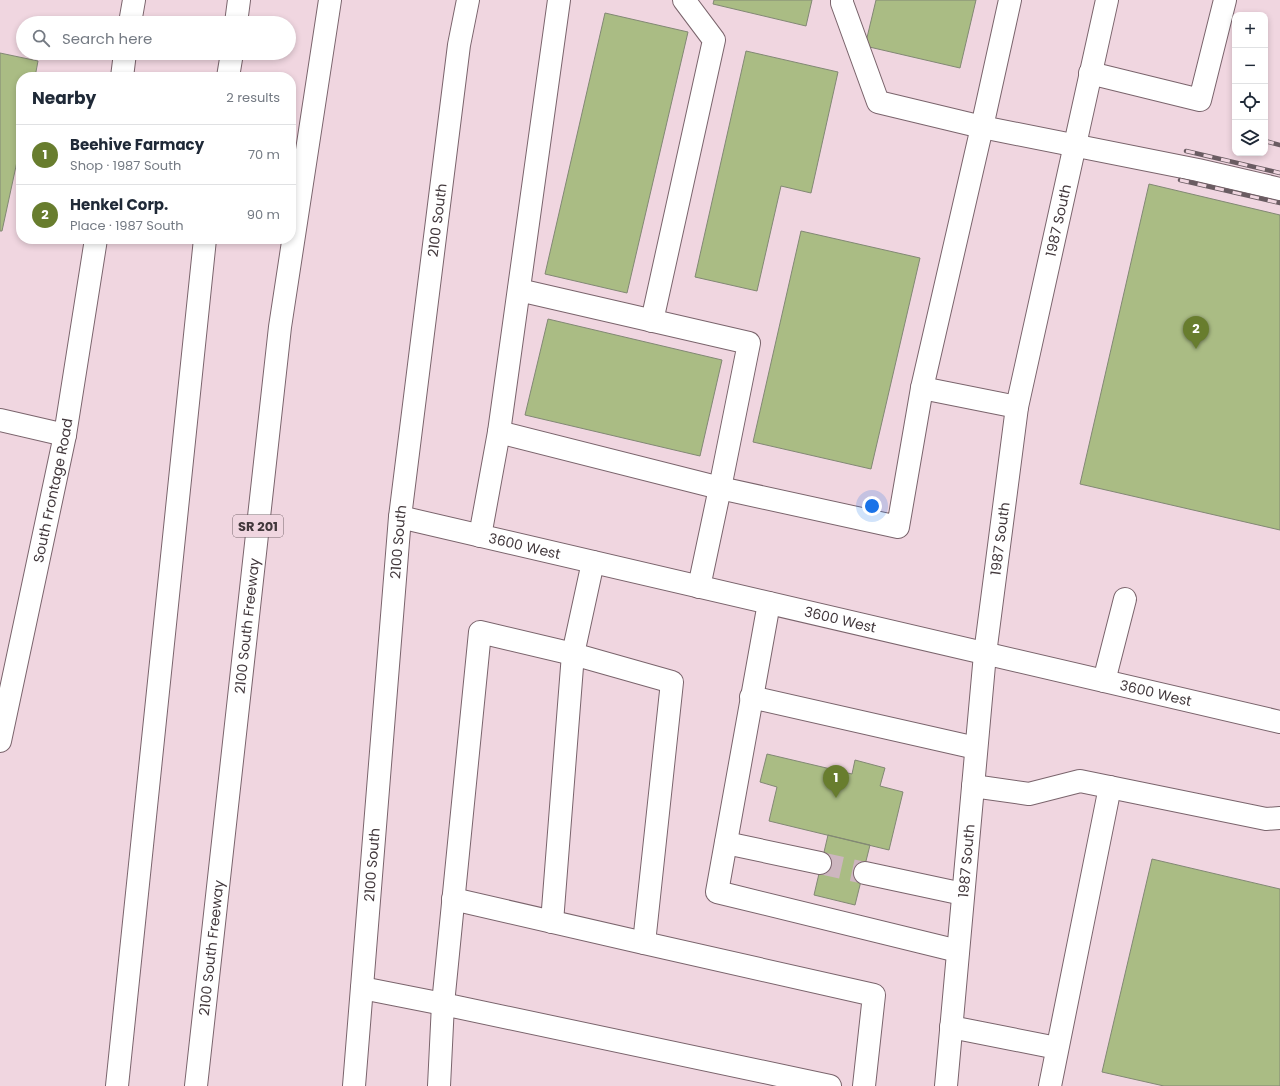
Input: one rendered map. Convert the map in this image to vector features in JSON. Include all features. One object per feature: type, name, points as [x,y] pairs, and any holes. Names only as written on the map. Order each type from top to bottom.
[{"type":"main road","points":[[131,16],[134,0]]},
{"type":"main road","points":[[237,16],[239,0]]},
{"type":"main road","name":"2100 South Freeway","points":[[296,222],[330,0]]},
{"type":"main road","name":"2100 South","points":[[354,1086],[400,517],[458,45],[468,0]]},
{"type":"main road","points":[[480,536],[499,432],[559,0]]},
{"type":"main road","points":[[652,321],[714,40],[684,0]]},
{"type":"main road","points":[[842,0],[878,102],[982,127],[1198,170],[1280,189]]},
{"type":"main road","points":[[499,432],[720,488],[898,527],[922,388],[1010,0]]},
{"type":"main road","name":"1987 South","points":[[946,1086],[985,654],[1017,407],[1107,0]]},
{"type":"main road","points":[[1090,73],[1200,100],[1225,0]]},
{"type":"main road","points":[[123,72],[124,60]]},
{"type":"main road","points":[[229,72],[231,60]]},
{"type":"main road","name":"South Frontage Road","points":[[1,736],[65,435],[95,244]]},
{"type":"main road","points":[[117,1086],[204,244]]},
{"type":"main road","name":"2100 South Freeway","points":[[197,1086],[199,1054],[280,327],[293,244]]},
{"type":"main road","points":[[519,290],[749,344],[699,587]]},
{"type":"main road","points":[[922,388],[1017,407]]},
{"type":"main road","points":[[0,420],[65,435]]},
{"type":"main road","name":"3600 West","points":[[400,517],[1280,722]]},
{"type":"main road","points":[[552,922],[573,654],[593,562]]},
{"type":"main road","points":[[1104,681],[1125,599]]},
{"type":"main road","points":[[769,603],[717,892],[958,951]]},
{"type":"main road","points":[[439,1086],[443,1004],[480,632],[573,654],[672,682],[644,943]]},
{"type":"main road","points":[[751,697],[976,748]]},
{"type":"main road","points":[[973,786],[1029,794],[1080,781],[1266,819],[1280,818]]},
{"type":"main road","points":[[1050,1086],[1110,787]]},
{"type":"main road","points":[[726,843],[820,863]]},
{"type":"main road","points":[[865,873],[963,894]]},
{"type":"main road","points":[[453,899],[874,995],[864,1086]]},
{"type":"main road","points":[[362,988],[830,1086]]},
{"type":"main road","points":[[951,1027],[1058,1048]]},
{"type":"building","points":[[714,0],[812,0],[806,26],[713,4]]},
{"type":"building","points":[[876,0],[976,0],[960,68],[865,46]]},
{"type":"building","points":[[605,13],[688,32],[627,293],[545,274]]},
{"type":"building","points":[[746,51],[838,72],[811,193],[781,186],[757,291],[695,277]]},
{"type":"building","points":[[0,53],[16,56],[16,60],[38,61],[36,72],[16,72],[16,166],[2,231],[0,231]]},
{"type":"building","points":[[1149,184],[1280,215],[1280,530],[1080,484]]},
{"type":"building","points":[[801,231],[920,258],[871,469],[753,442]]},
{"type":"building","points":[[548,319],[722,360],[700,456],[525,415]]},
{"type":"building","points":[[767,754],[852,774],[855,760],[885,768],[880,786],[903,792],[889,850],[769,821],[777,787],[760,782]]},
{"type":"building","points":[[828,835],[870,845],[855,905],[814,895]]},
{"type":"building","points":[[1152,859],[1280,889],[1280,1086],[1164,1086],[1102,1072]]},
{"type":"tunnel","points":[[820,863],[865,873]]},
{"type":"railway","points":[[1268,142],[1280,145]]},
{"type":"railway","points":[[1186,151],[1280,173]]},
{"type":"railway","points":[[1180,180],[1280,203]]},
{"type":"place","name":"Henkel Corp.","points":[[1196,349]]},
{"type":"place","name":"Beehive Farmacy","points":[[836,798]]}]
